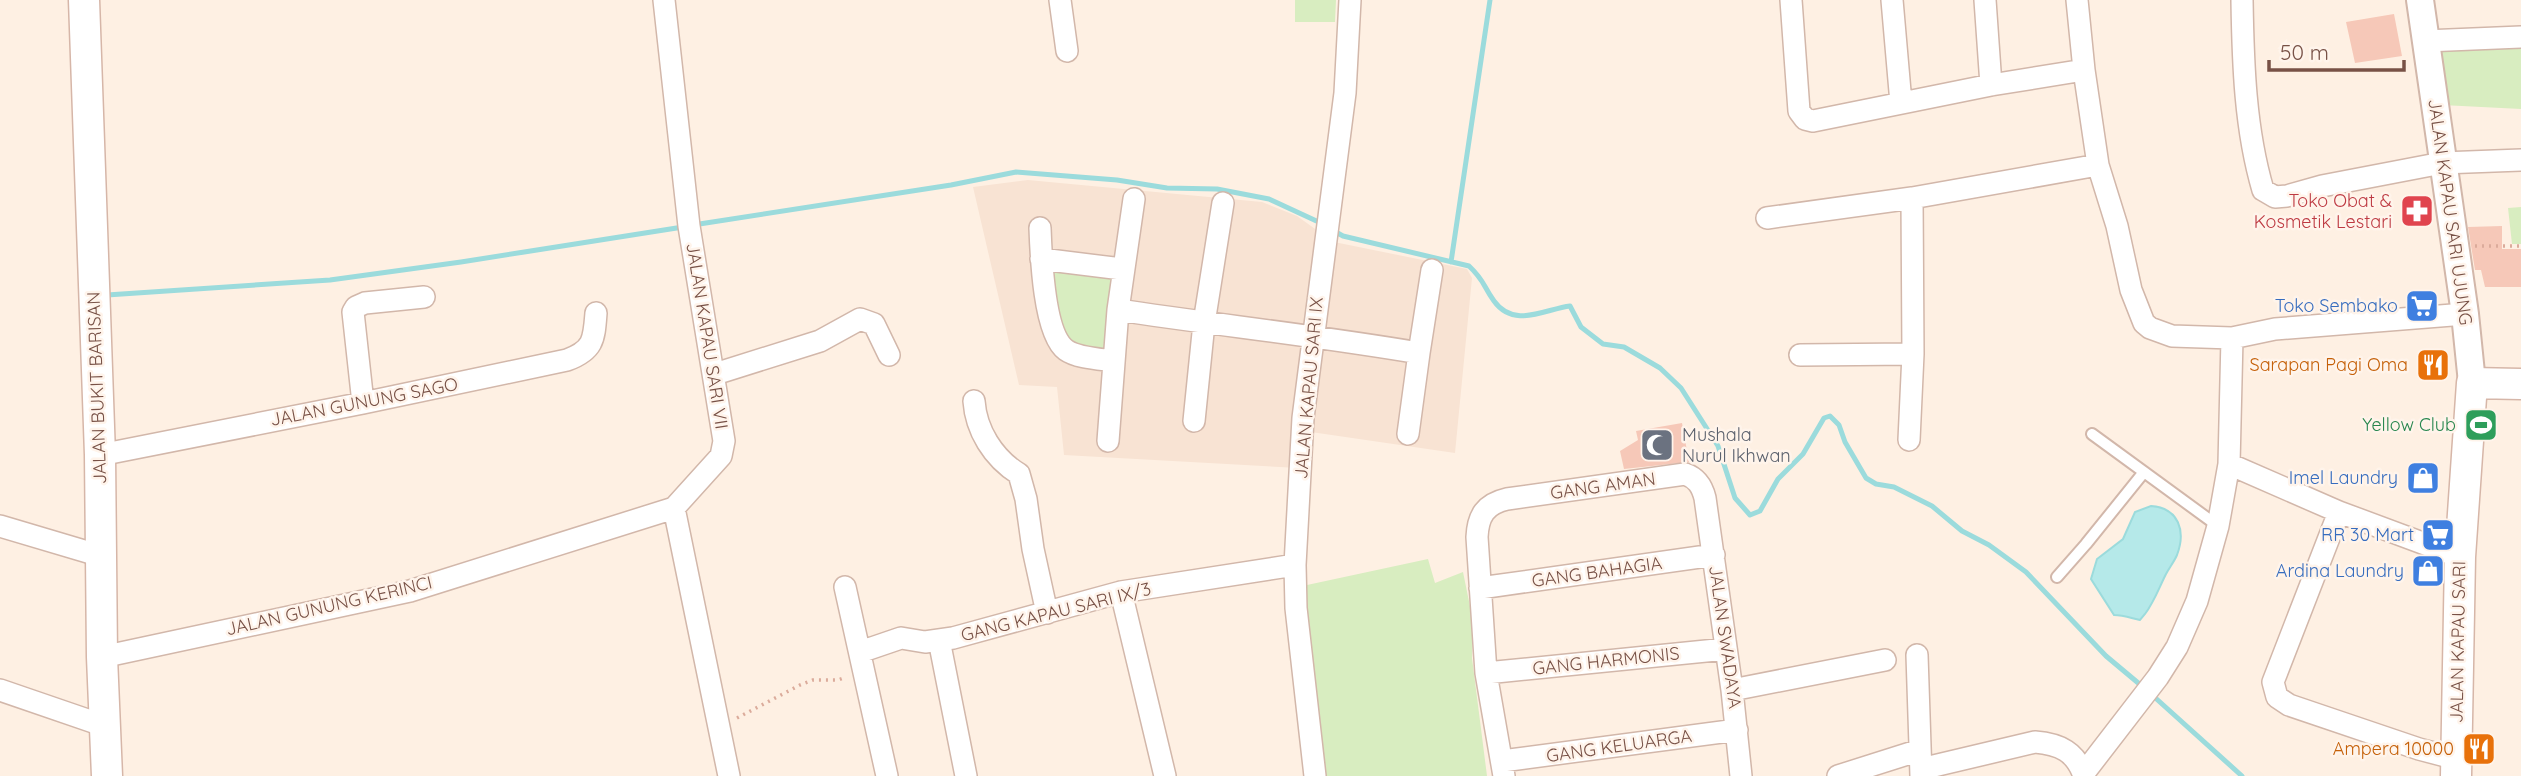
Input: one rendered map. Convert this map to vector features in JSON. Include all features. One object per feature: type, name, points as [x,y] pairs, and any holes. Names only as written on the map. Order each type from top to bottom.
[{"type":"main road","name":"JALAN BUKIT BARISAN","points":[[84,0],[100,455],[102,657],[107,776]]},
{"type":"main road","points":[[2472,383],[2521,384]]},
{"type":"main road","name":"JALAN KAPAU SARI","points":[[2456,767],[2460,557],[2472,383]]},
{"type":"street","name":"JALAN KAPAU SARI VII","points":[[664,0],[689,226],[724,432],[724,447],[715,464],[674,508]]},
{"type":"street","points":[[1060,0],[1067,51]]},
{"type":"street","name":"JALAN KAPAU SARI IX","points":[[1315,776],[1296,608],[1294,565],[1303,418],[1345,93],[1350,0]]},
{"type":"street","points":[[1791,0],[1799,111],[1802,116],[1813,121],[1991,85],[2084,70]]},
{"type":"street","points":[[1892,0],[1900,103]]},
{"type":"street","points":[[1985,0],[1991,85]]},
{"type":"street","points":[[2077,0],[2098,165],[2131,290],[2144,323],[2158,333],[2172,336],[2232,338],[2276,329],[2465,314]]},
{"type":"street","points":[[2242,0],[2243,55],[2252,138],[2260,181],[2266,193],[2275,197],[2287,196],[2322,186],[2442,163],[2521,160]]},
{"type":"street","name":"JALAN KAPAU SARI UJUNG","points":[[2420,0],[2465,314],[2472,383]]},
{"type":"street","points":[[2425,41],[2521,37]]},
{"type":"street","points":[[1767,218],[1912,198],[2098,165]]},
{"type":"street","points":[[1909,440],[1913,354],[1912,198]]},
{"type":"street","points":[[1108,441],[1122,270],[1134,199]]},
{"type":"street","points":[[1194,421],[1204,323],[1223,203]]},
{"type":"street","points":[[1040,228],[1041,259],[1055,338],[1068,353],[1114,361]]},
{"type":"street","points":[[1041,259],[1122,270]]},
{"type":"street","points":[[1408,434],[1432,270]]},
{"type":"street","points":[[363,403],[353,312],[356,307],[365,303],[424,297]]},
{"type":"street","points":[[1118,310],[1312,335],[1419,353]]},
{"type":"street","name":"JALAN GUNUNG SAGO","points":[[100,455],[363,403],[579,355],[594,339],[596,313]]},
{"type":"street","points":[[715,374],[820,341],[860,319],[874,324],[889,355]]},
{"type":"street","points":[[1838,776],[1921,765],[2035,741],[2070,751],[2084,774],[2158,677],[2177,647],[2197,601],[2218,526],[2228,464],[2232,338]]},
{"type":"street","points":[[1800,355],[1913,354]]},
{"type":"street","points":[[974,401],[975,419],[985,438],[1007,467],[1019,474],[1047,613]]},
{"type":"street","points":[[2228,464],[2339,512],[2460,557]]},
{"type":"street","name":"GANG AMAN","points":[[1480,588],[1483,514],[1499,501],[1685,474],[1692,476],[1701,485],[1705,498]]},
{"type":"street","name":"JALAN SWADAYA","points":[[1705,498],[1732,690],[1741,776]]},
{"type":"street","points":[[674,508],[729,776]]},
{"type":"street","name":"JALAN GUNUNG KERINCI","points":[[102,657],[410,591],[674,508]]},
{"type":"street","points":[[2339,512],[2273,682],[2277,697],[2289,705],[2419,748],[2456,767]]},
{"type":"street","points":[[0,526],[101,556]]},
{"type":"street","name":"GANG BAHAGIA","points":[[1480,588],[1714,555]]},
{"type":"street","name":"GANG KAPAU SARI IX/3","points":[[862,661],[901,638],[925,642],[939,640],[1121,592],[1294,565]]},
{"type":"street","points":[[845,587],[887,776]]},
{"type":"street","points":[[1480,588],[1486,673],[1503,769]]},
{"type":"street","points":[[1121,592],[1165,776]]},
{"type":"street","points":[[939,640],[966,776]]},
{"type":"street","name":"GANG HARMONIS","points":[[1486,673],[1726,649]]},
{"type":"street","points":[[1917,655],[1921,765]]},
{"type":"street","points":[[1732,690],[1885,660]]},
{"type":"street","points":[[0,690],[105,726]]},
{"type":"street","name":"GANG KELUARGA","points":[[1503,769],[1737,730]]},
{"type":"lane","points":[[2092,434],[2218,526]]},
{"type":"lane","points":[[2057,577],[2144,472]]},
{"type":"path","points":[[2455,247],[2521,246]]},
{"type":"path","points":[[717,722],[733,721],[813,680],[838,680],[862,661]]},
{"type":"shaded area","points":[[1028,180],[1262,202],[1297,216],[1318,231],[1299,468],[1064,455],[1057,387],[1019,385],[973,187]]},
{"type":"shaded area","points":[[1334,242],[1467,269],[1472,278],[1455,453],[1311,432]]},
{"type":"green space","points":[[1295,0],[1336,0],[1335,22],[1295,22]]},
{"type":"green space","points":[[2521,44],[2521,109],[2442,105],[2434,49]]},
{"type":"green space","points":[[2521,207],[2521,244],[2512,244],[2508,208]]},
{"type":"green space","points":[[1050,266],[1114,273],[1112,356],[1064,345]]},
{"type":"green space","points":[[1428,559],[1435,583],[1463,572],[1473,621],[1472,658],[1487,776],[1319,776],[1304,607],[1307,585]]},
{"type":"water","points":[[2151,506],[2168,511],[2178,522],[2181,538],[2177,555],[2151,605],[2140,620],[2114,615],[2091,579],[2097,559],[2123,539],[2135,512]]},
{"type":"building","points":[[2394,14],[2402,56],[2355,63],[2346,22]]},
{"type":"building","points":[[2502,226],[2502,249],[2521,249],[2521,287],[2485,287],[2481,270],[2475,270],[2468,227]]},
{"type":"building","name":"Mushala Nurul Ikhwan","points":[[1682,423],[1689,462],[1624,469],[1620,451],[1638,440],[1636,431]]},
{"type":"waterway","points":[[1451,262],[1490,0]]},
{"type":"waterway","points":[[693,225],[951,185],[1016,172],[1117,180],[1167,188],[1217,189],[1269,199],[1323,224]]},
{"type":"waterway","points":[[107,299],[107,295],[330,280],[683,227]]},
{"type":"waterway","points":[[1334,231],[1343,236],[1469,266],[1494,301],[1511,314],[1530,315],[1570,306],[1581,327],[1603,344],[1624,347],[1660,368],[1681,388],[1718,446],[1735,498],[1750,515],[1760,511],[1778,479],[1803,454],[1824,418],[1830,416],[1839,425],[1845,442],[1866,478],[1876,484],[1894,487],[1932,506],[1962,531],[1989,545],[2026,572],[2106,656],[2143,687]]},
{"type":"waterway","points":[[2151,694],[2242,776]]},
{"type":"place","name":"Toko Obat & Kosmetik Lestari","points":[[2417,211]]},
{"type":"place","name":"Toko Sembako","points":[[2422,306]]},
{"type":"place","name":"Sarapan Pagi Oma","points":[[2433,365]]},
{"type":"place","name":"Yellow Club","points":[[2481,425]]},
{"type":"place","name":"Mushala Nurul Ikhwan","points":[[1657,445]]},
{"type":"place","name":"Imel Laundry","points":[[2423,478]]},
{"type":"place","name":"RR 30 Mart","points":[[2438,535]]},
{"type":"place","name":"Ardina Laundry","points":[[2428,571]]},
{"type":"place","name":"Ampera 10000","points":[[2479,749]]}]
